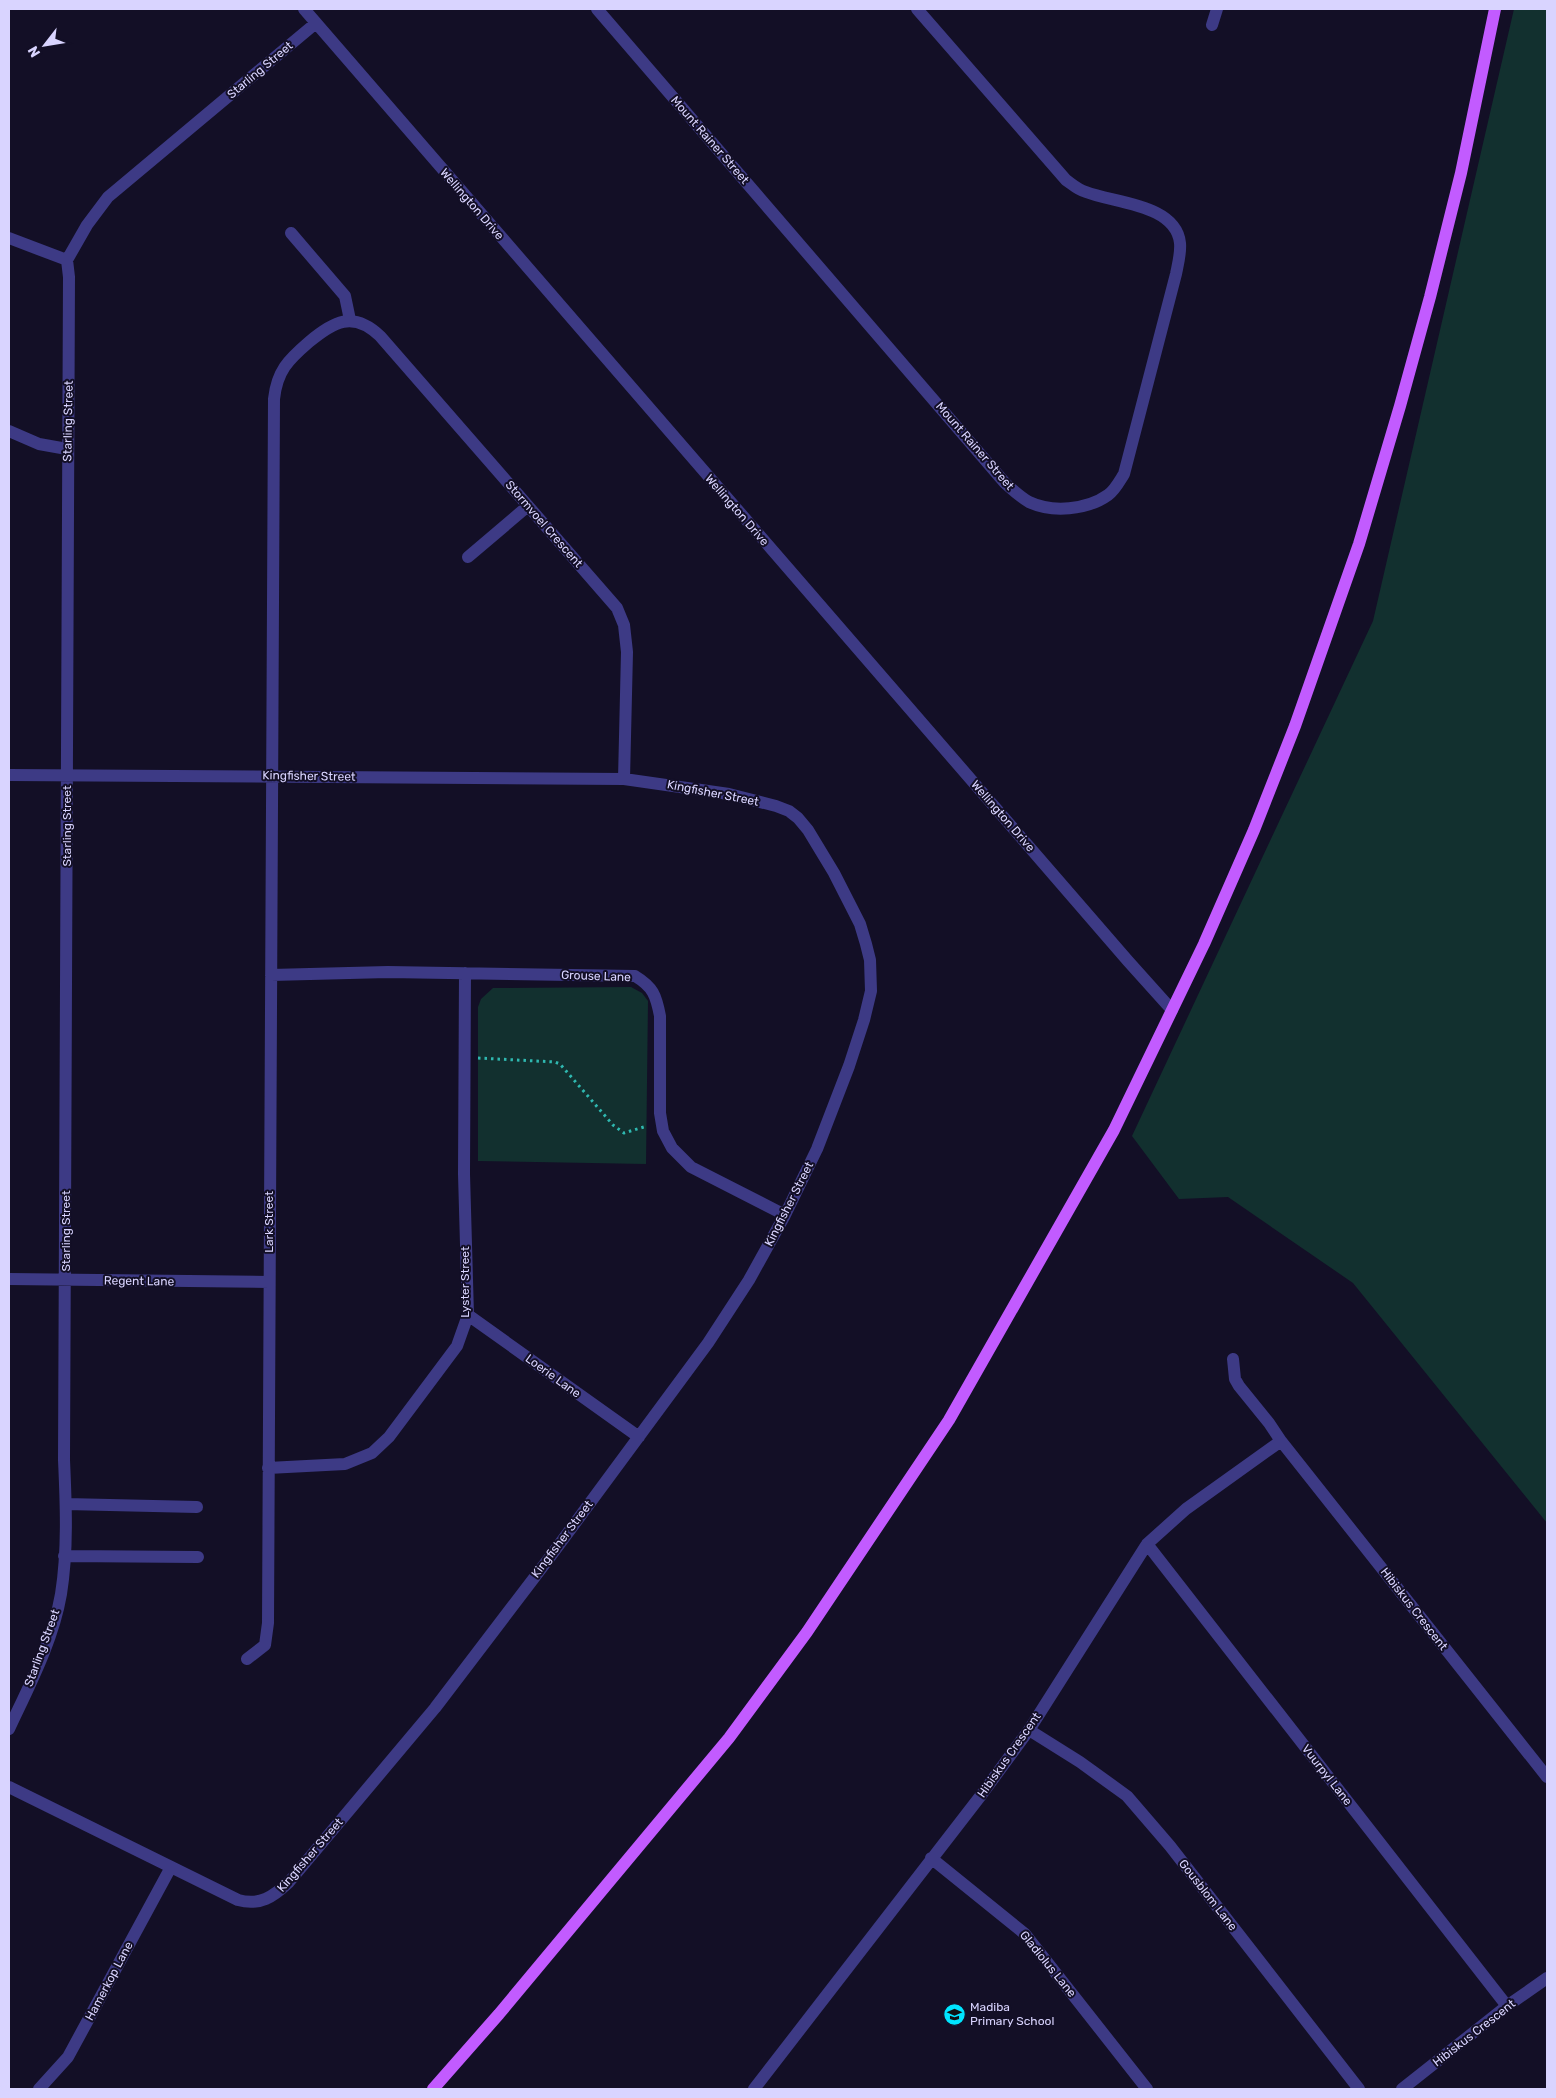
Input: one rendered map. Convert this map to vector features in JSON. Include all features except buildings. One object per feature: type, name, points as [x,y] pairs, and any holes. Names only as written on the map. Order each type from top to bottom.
[{"type":"main road","points":[[433,2089],[506,2007],[729,1738],[830,1600],[949,1420],[1114,1130],[1204,944],[1254,830],[1298,718],[1358,544],[1414,359],[1437,271],[1461,173],[1495,9]]},
{"type":"street","name":"Wellington Drive","points":[[304,9],[1121,954],[1172,1010]]},
{"type":"street","name":"Mount Rainer Street","points":[[597,9],[1005,483],[1030,502],[1060,509],[1079,506],[1108,496],[1124,474],[1176,274],[1180,251],[1178,234],[1169,222],[1156,212],[1086,192],[1066,180],[917,9]]},
{"type":"street","points":[[1212,25],[1218,9]]},
{"type":"street","name":"Starling Street","points":[[9,1730],[38,1667],[54,1622],[61,1594],[64,1556],[66,1504],[64,1460],[68,260],[87,225],[108,197],[316,23]]},
{"type":"street","points":[[271,776],[272,489],[276,382],[289,360],[328,326],[350,320],[345,296],[291,233]]},
{"type":"street","points":[[9,238],[68,260]]},
{"type":"street","name":"Stormvoel Crescent","points":[[350,320],[363,324],[380,336],[611,600],[624,625],[627,652],[624,779]]},
{"type":"street","points":[[9,431],[39,444],[67,449]]},
{"type":"street","points":[[468,557],[528,506]]},
{"type":"street","name":"Kingfisher Street","points":[[9,775],[624,779],[728,794],[776,806],[789,811],[798,818],[808,830],[834,873],[860,924],[870,960],[871,991],[864,1020],[817,1149],[785,1215],[748,1280],[708,1343],[435,1708],[289,1882],[268,1899],[248,1903],[238,1900],[9,1788]]},
{"type":"street","name":"Lark Street","points":[[247,1659],[265,1645],[267,1635],[271,776]]},
{"type":"street","name":"Grouse Lane","points":[[271,974],[465,973],[635,976],[651,988],[657,1002],[660,1016],[660,1113],[663,1131],[672,1148],[691,1167],[785,1215]]},
{"type":"street","name":"Lyster Street","points":[[268,1468],[345,1464],[372,1453],[389,1437],[456,1346],[468,1315],[464,1183],[465,973]]},
{"type":"street","name":"Regent Lane","points":[[9,1279],[269,1282]]},
{"type":"street","name":"Loerie Lane","points":[[468,1315],[638,1437]]},
{"type":"street","name":"Hibiskus Crescent","points":[[1233,1359],[1239,1386],[1547,1777]]},
{"type":"street","name":"Hibiskus Crescent","points":[[754,2089],[982,1794],[1029,1730],[1147,1544],[1186,1509],[1281,1441]]},
{"type":"street","points":[[66,1504],[197,1506]]},
{"type":"street","name":"Vuurpyl Lane","points":[[1147,1544],[1506,2006]]},
{"type":"street","points":[[64,1556],[198,1557]]},
{"type":"street","name":"Gousblom Lane","points":[[1029,1730],[1080,1762],[1127,1796],[1170,1846],[1359,2089]]},
{"type":"street","name":"Gladiolus Lane","points":[[931,1858],[1025,1934],[1147,2089]]},
{"type":"street","name":"Hamerkop Lane","points":[[39,2089],[68,2057],[171,1867]]},
{"type":"street","name":"Hibiskus Crescent","points":[[1402,2089],[1506,2006],[1547,1978]]},
{"type":"path","points":[[465,1058],[555,1062],[560,1064],[613,1125],[624,1133],[647,1126]]},
{"type":"green space","points":[[1514,9],[1547,9],[1547,1523],[1353,1283],[1228,1197],[1179,1199],[1132,1136],[1373,621]]},
{"type":"green space","points":[[631,987],[642,993],[648,1001],[646,1164],[478,1161],[478,1007],[481,999],[493,988]]},
{"type":"place","name":"Madiba Primary School","points":[[954,2014]]}]
